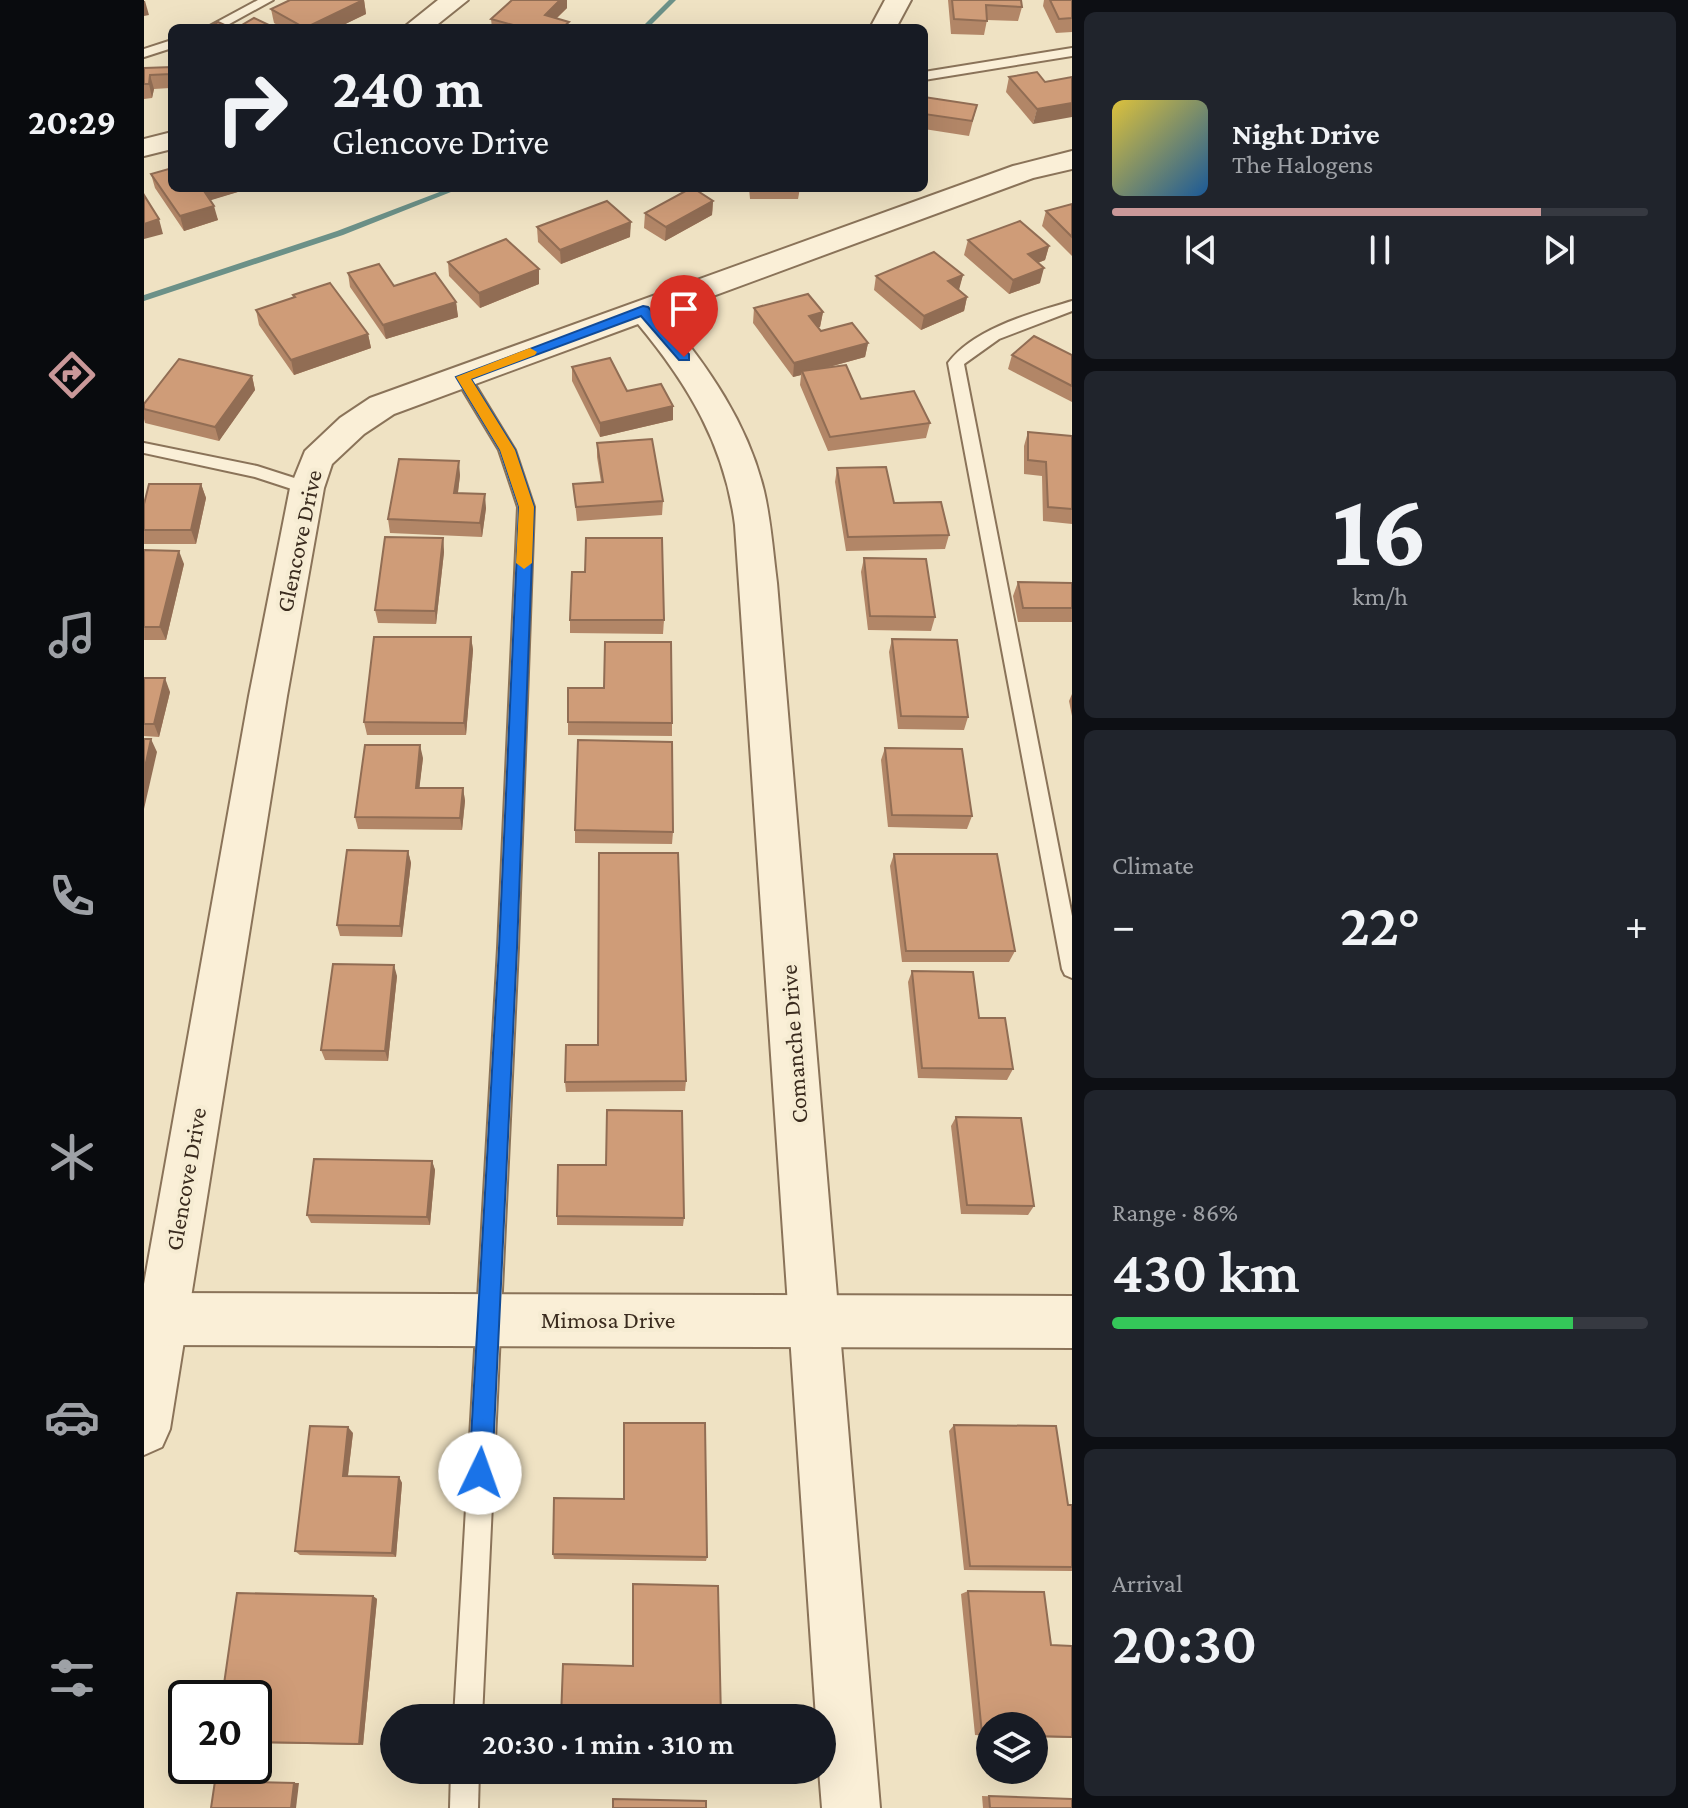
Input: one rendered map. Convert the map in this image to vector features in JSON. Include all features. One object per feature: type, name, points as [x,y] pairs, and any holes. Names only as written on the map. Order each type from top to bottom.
[{"type":"street","points":[[422,24],[455,0]]},
{"type":"street","points":[[885,24],[898,0]]},
{"type":"street","points":[[144,148],[168,141]]},
{"type":"street","name":"Glencove Drive","points":[[144,1429],[153,1319],[307,488],[317,459],[352,426],[382,406],[643,310],[904,200],[1072,160]]},
{"type":"street","name":"Comanche Drive","points":[[643,310],[684,357],[724,422],[747,490],[759,583],[851,1808]]},
{"type":"street","name":"Mimosa Drive","points":[[153,1319],[1072,1322]]},
{"type":"lane","points":[[220,24],[267,0]]},
{"type":"lane","points":[[144,53],[168,45]]},
{"type":"lane","points":[[928,75],[1072,52]]},
{"type":"lane","points":[[1072,306],[994,337],[963,353],[956,363],[1072,969]]},
{"type":"lane","points":[[463,377],[507,450],[526,507],[508,948],[469,1704]]},
{"type":"lane","points":[[144,448],[257,472],[307,488]]},
{"type":"lane","points":[[464,1808],[465,1784]]},
{"type":"building","points":[[290,0],[363,0],[313,24],[298,24],[271,9]]},
{"type":"building","points":[[512,0],[560,0],[545,15],[569,22],[509,24],[491,19]]},
{"type":"building","points":[[952,0],[1021,0],[1022,7],[986,5],[987,21],[954,19]]},
{"type":"building","points":[[1050,0],[1072,0],[1072,18],[1059,19]]},
{"type":"building","points":[[254,18],[267,24],[244,24]]},
{"type":"building","points":[[168,67],[168,74],[150,75],[149,84],[144,84],[144,68]]},
{"type":"building","points":[[1037,72],[1045,82],[1072,77],[1072,103],[1037,109],[1009,77]]},
{"type":"building","points":[[928,98],[977,105],[972,121],[928,115]]},
{"type":"building","points":[[168,169],[168,192],[205,192],[214,206],[180,216],[151,174]]},
{"type":"building","points":[[684,192],[699,192],[713,201],[666,227],[645,213]]},
{"type":"building","points":[[144,195],[159,219],[144,224]]},
{"type":"building","points":[[607,201],[631,222],[560,250],[537,227]]},
{"type":"building","points":[[1072,204],[1072,237],[1046,211]]},
{"type":"building","points":[[1020,221],[1049,246],[1028,254],[1044,268],[1013,280],[968,240]]},
{"type":"building","points":[[506,239],[539,269],[479,293],[448,262]]},
{"type":"building","points":[[934,252],[963,275],[948,281],[967,297],[924,316],[876,276]]},
{"type":"building","points":[[379,264],[394,286],[435,273],[456,302],[383,325],[348,273]]},
{"type":"building","points":[[330,283],[368,334],[291,360],[256,310]]},
{"type":"building","points":[[808,294],[823,312],[809,316],[821,331],[852,323],[868,343],[794,363],[754,308]]},
{"type":"building","points":[[1034,336],[1072,355],[1072,386],[1012,355]]},
{"type":"building","points":[[610,358],[627,391],[661,384],[673,406],[600,423],[572,367]]},
{"type":"building","points":[[179,359],[252,376],[215,427],[144,409],[144,404]]},
{"type":"building","points":[[846,365],[861,399],[914,391],[930,423],[830,437],[802,371]]},
{"type":"building","points":[[1028,432],[1072,436],[1072,509],[1048,507],[1046,462],[1028,460]]},
{"type":"building","points":[[652,439],[663,501],[576,507],[573,484],[603,482],[597,443]]},
{"type":"building","points":[[399,459],[459,461],[454,493],[485,494],[480,523],[388,519]]},
{"type":"building","points":[[886,467],[894,503],[941,502],[949,535],[848,537],[837,468]]},
{"type":"building","points":[[149,484],[201,484],[191,530],[144,530],[144,504]]},
{"type":"building","points":[[385,537],[443,538],[435,611],[375,610]]},
{"type":"building","points":[[586,538],[662,538],[664,620],[570,620],[572,572],[585,572]]},
{"type":"building","points":[[144,550],[179,551],[160,627],[144,627]]},
{"type":"building","points":[[864,558],[926,559],[935,617],[870,616]]},
{"type":"building","points":[[1018,582],[1072,583],[1072,608],[1023,608]]},
{"type":"building","points":[[374,637],[471,637],[464,723],[364,722]]},
{"type":"building","points":[[892,639],[957,640],[968,717],[901,716]]},
{"type":"building","points":[[605,642],[671,642],[672,723],[568,722],[568,688],[604,688]]},
{"type":"building","points":[[144,678],[165,678],[154,724],[144,724]]},
{"type":"building","points":[[144,739],[151,739],[144,772]]},
{"type":"building","points":[[578,740],[672,742],[673,832],[575,830]]},
{"type":"building","points":[[365,745],[420,745],[416,788],[463,788],[460,818],[355,817]]},
{"type":"building","points":[[885,748],[962,749],[972,816],[892,815]]},
{"type":"building","points":[[347,850],[408,851],[400,926],[337,925]]},
{"type":"building","points":[[599,853],[678,853],[686,1081],[565,1082],[566,1045],[598,1045]]},
{"type":"building","points":[[894,854],[997,854],[1015,951],[906,951]]},
{"type":"building","points":[[333,964],[394,965],[385,1051],[321,1050]]},
{"type":"building","points":[[912,971],[973,972],[979,1018],[1005,1018],[1013,1069],[922,1068]]},
{"type":"building","points":[[607,1110],[682,1111],[684,1218],[557,1216],[558,1165],[606,1165]]},
{"type":"building","points":[[956,1117],[1021,1118],[1034,1206],[967,1205]]},
{"type":"building","points":[[314,1159],[432,1161],[427,1217],[307,1215]]},
{"type":"building","points":[[624,1423],[705,1423],[707,1557],[553,1554],[554,1498],[624,1499]]},
{"type":"building","points":[[954,1425],[1056,1426],[1068,1505],[1072,1505],[1072,1567],[970,1566]]},
{"type":"building","points":[[310,1426],[348,1427],[343,1476],[399,1477],[392,1553],[295,1551]]},
{"type":"building","points":[[633,1584],[718,1586],[721,1704],[562,1704],[563,1664],[633,1666]]},
{"type":"building","points":[[968,1591],[1044,1592],[1051,1645],[1072,1646],[1072,1737],[1048,1736],[1048,1712],[980,1712]]},
{"type":"building","points":[[237,1593],[373,1596],[359,1744],[272,1742],[272,1680],[225,1680]]},
{"type":"building","points":[[294,1783],[291,1808],[211,1808],[215,1784]]},
{"type":"building","points":[[989,1796],[1072,1799],[1072,1808],[990,1808]]},
{"type":"building","points":[[613,1799],[706,1801],[706,1808],[613,1808]]},
{"type":"waterway","points":[[648,24],[673,0]]},
{"type":"waterway","points":[[144,298],[340,233],[447,192]]},
{"type":"slow traffic","points":[[524,563],[526,507],[507,450],[463,377],[530,352]]},
{"type":"route","points":[[480,1473],[508,948],[526,507],[507,450],[463,377],[643,310],[684,357]]}]
